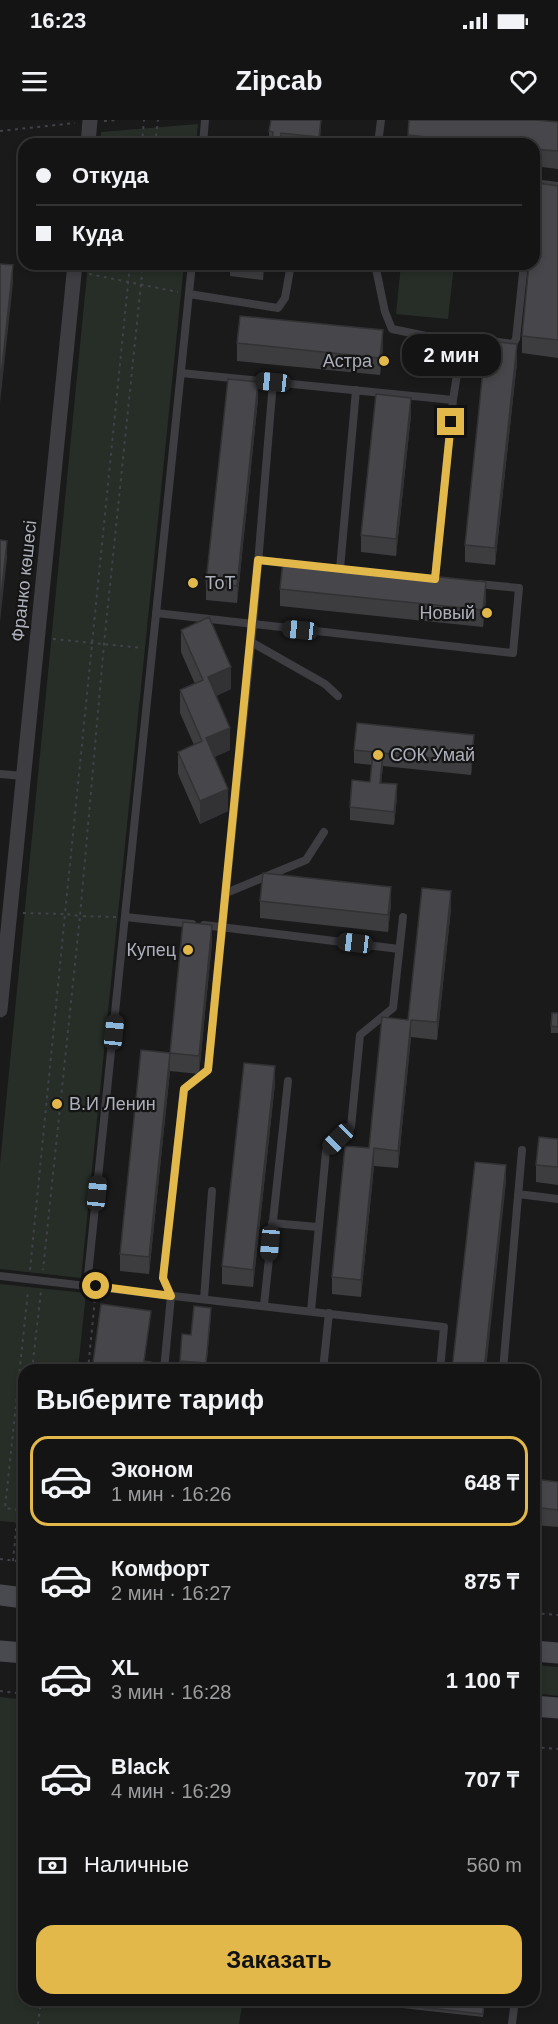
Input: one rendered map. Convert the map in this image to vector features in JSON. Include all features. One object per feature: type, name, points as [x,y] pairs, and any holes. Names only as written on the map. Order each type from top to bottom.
[{"type":"main road","points":[[0,1595],[18,1597]]},
{"type":"main road","points":[[0,1651],[18,1652]]},
{"type":"main road","points":[[540,1652],[558,1653]]},
{"type":"main road","points":[[540,1706],[558,1708]]},
{"type":"street","points":[[89,138],[90,121]]},
{"type":"street","name":"Франко көшесі","points":[[0,1010],[75,270]]},
{"type":"lane","points":[[204,138],[205,120]]},
{"type":"lane","points":[[379,138],[381,120]]},
{"type":"lane","points":[[540,184],[558,186]]},
{"type":"lane","points":[[87,1285],[191,270]]},
{"type":"lane","points":[[189,294],[278,309],[285,298],[290,270]]},
{"type":"lane","points":[[376,270],[385,312],[392,329],[470,345]]},
{"type":"lane","points":[[435,579],[453,400],[460,355],[470,345],[483,340],[513,344],[516,339],[523,270]]},
{"type":"lane","points":[[181,373],[453,400]]},
{"type":"lane","points":[[165,1364],[171,1296],[163,1278],[184,1089],[208,1070],[253,624],[273,382]]},
{"type":"lane","points":[[339,569],[356,390]]},
{"type":"lane","points":[[258,560],[305,565]]},
{"type":"lane","points":[[328,567],[350,570]]},
{"type":"lane","points":[[424,578],[446,580]]},
{"type":"lane","points":[[156,614],[513,653],[519,588],[467,582]]},
{"type":"lane","points":[[251,642],[325,684],[338,696]]},
{"type":"lane","points":[[0,774],[24,776]]},
{"type":"lane","points":[[226,893],[306,860],[324,832]]},
{"type":"lane","points":[[125,917],[399,949]]},
{"type":"lane","points":[[311,1311],[326,1151],[351,1127],[360,1035],[393,1008],[403,917]]},
{"type":"lane","points":[[264,1305],[288,1081]]},
{"type":"lane","points":[[504,1364],[522,1150]]},
{"type":"lane","points":[[204,1299],[212,1191]]},
{"type":"lane","points":[[518,1194],[558,1198]]},
{"type":"lane","points":[[272,1223],[318,1227]]},
{"type":"lane","points":[[0,1276],[444,1327],[441,1364]]},
{"type":"lane","points":[[324,1364],[329,1313]]},
{"type":"lane","points":[[512,2024],[514,2006]]},
{"type":"path","points":[[0,131],[119,120]]},
{"type":"path","points":[[142,138],[144,120]]},
{"type":"path","points":[[156,138],[158,120]]},
{"type":"path","points":[[83,270],[189,294]]},
{"type":"path","points":[[20,1364],[130,270]]},
{"type":"path","points":[[33,1364],[80,916],[104,644],[142,270]]},
{"type":"path","points":[[38,638],[153,649]]},
{"type":"path","points":[[10,912],[125,917]]},
{"type":"path","points":[[89,1364],[96,1286]]},
{"type":"path","points":[[13,1561],[18,1509],[5,1508],[18,1384]]},
{"type":"path","points":[[0,1559],[18,1561]]},
{"type":"path","points":[[540,1614],[558,1615]]},
{"type":"path","points":[[0,1691],[18,1693]]},
{"type":"path","points":[[540,1748],[558,1749]]},
{"type":"path","points":[[38,2024],[40,2006]]},
{"type":"shaded area","points":[[198,124],[197,138],[100,138],[101,132]]},
{"type":"shaded area","points":[[87,270],[183,270],[81,1278],[0,1269],[0,1164]]},
{"type":"shaded area","points":[[400,270],[453,270],[448,319],[396,314]]},
{"type":"shaded area","points":[[0,1284],[86,1293],[79,1364],[18,1364],[18,1522],[0,1521]]},
{"type":"shaded area","points":[[540,1666],[558,1667],[558,1696],[540,1694]]},
{"type":"shaded area","points":[[0,1697],[18,1699],[18,2006],[242,2006],[239,2024],[0,2024]]},
{"type":"building","points":[[271,120],[321,120],[319,137],[281,133],[281,138],[272,138],[273,132],[269,131]]},
{"type":"building","points":[[409,120],[558,122],[558,151],[540,150],[540,138],[435,138],[408,135]]},
{"type":"building","points":[[540,183],[558,186],[558,340],[522,336],[528,270],[540,270]]},
{"type":"building","points":[[0,264],[13,265],[0,385]]},
{"type":"building","points":[[240,316],[383,330],[380,358],[237,343]]},
{"type":"building","points":[[486,341],[517,344],[495,548],[465,545]]},
{"type":"building","points":[[228,379],[258,382],[237,586],[206,582]]},
{"type":"building","points":[[376,394],[411,398],[396,539],[361,535]]},
{"type":"building","points":[[0,540],[7,541],[0,605]]},
{"type":"building","points":[[283,560],[486,582],[483,610],[280,589]]},
{"type":"building","points":[[209,617],[231,667],[208,677],[230,728],[206,738],[228,789],[200,801],[178,752],[202,741],[180,690],[203,680],[181,630]]},
{"type":"building","points":[[357,723],[474,735],[471,762],[383,753],[380,783],[397,784],[394,812],[350,807],[352,780],[370,782],[373,752],[354,750]]},
{"type":"building","points":[[263,873],[391,887],[388,915],[260,901]]},
{"type":"building","points":[[422,888],[451,891],[437,1022],[411,1020],[398,1151],[374,1148],[361,1280],[332,1277],[345,1146],[369,1148],[382,1017],[408,1020]]},
{"type":"building","points":[[183,922],[212,925],[199,1056],[170,1053]]},
{"type":"building","points":[[552,1013],[558,1013],[558,1027],[551,1026]]},
{"type":"building","points":[[141,1050],[170,1053],[149,1257],[120,1254]]},
{"type":"building","points":[[244,1063],[275,1066],[253,1270],[222,1266]]},
{"type":"building","points":[[539,1137],[558,1139],[558,1167],[536,1165]]},
{"type":"building","points":[[475,1162],[506,1165],[485,1364],[453,1364]]},
{"type":"building","points":[[101,1304],[151,1311],[144,1361],[151,1362],[151,1364],[93,1364]]},
{"type":"building","points":[[194,1306],[211,1308],[206,1363],[180,1361],[182,1334],[191,1335]]},
{"type":"building","points":[[540,1480],[558,1482],[558,1510],[540,1508]]},
{"type":"building","points":[[411,2006],[484,2006],[483,2014]]},
{"type":"place","name":"Астра","points":[[384,361]]},
{"type":"place","name":"ТоТ","points":[[193,583]]},
{"type":"place","name":"Новый","points":[[487,613]]},
{"type":"place","name":"СОК Умай","points":[[378,755]]},
{"type":"place","name":"Купец","points":[[188,950]]},
{"type":"place","name":"В.И Ленин","points":[[57,1104]]},
{"type":"route","points":[[96,1286],[171,1296],[163,1278],[184,1089],[208,1070],[258,560],[435,579],[451,422]]}]
